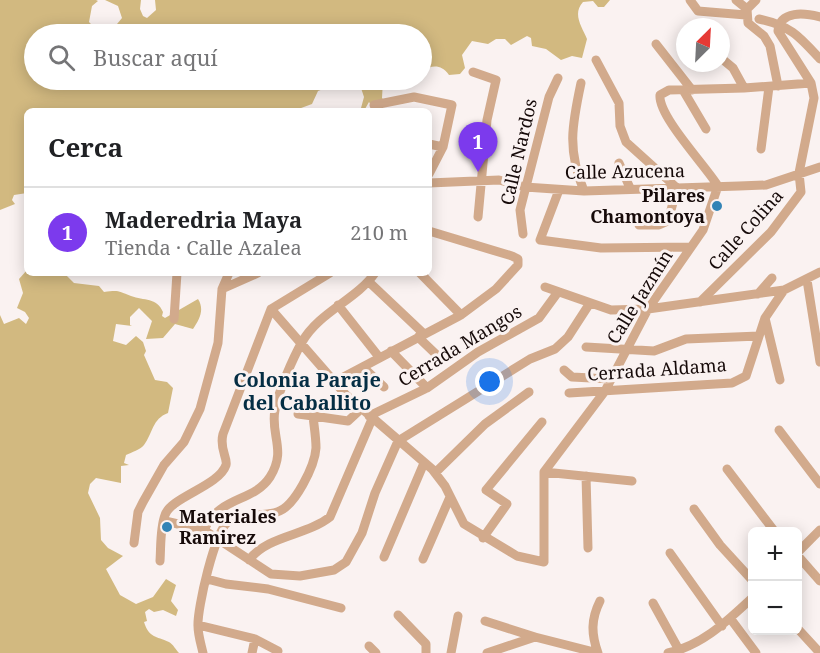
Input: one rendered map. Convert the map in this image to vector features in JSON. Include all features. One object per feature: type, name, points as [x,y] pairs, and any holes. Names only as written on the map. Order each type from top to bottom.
[{"type":"street","points":[[690,0],[698,11],[747,12]]},
{"type":"street","points":[[736,0],[747,12],[748,23],[764,36],[770,46],[773,86],[761,149]]},
{"type":"street","points":[[747,12],[756,0]]},
{"type":"street","points":[[811,83],[784,44],[778,31],[779,24],[785,18],[796,14],[805,13],[820,17]]},
{"type":"street","points":[[759,20],[779,24],[793,30],[820,59]]},
{"type":"street","points":[[656,44],[688,90],[706,129]]},
{"type":"street","points":[[596,60],[619,102],[620,126],[626,142],[677,188],[668,221],[659,225],[639,225]]},
{"type":"street","points":[[730,66],[744,88]]},
{"type":"street","points":[[473,72],[496,80],[488,120],[478,217]]},
{"type":"street","name":"Calle Nardos","points":[[523,234],[520,210],[525,187],[549,97],[558,78]]},
{"type":"street","points":[[581,83],[571,134],[575,168],[585,190]]},
{"type":"street","points":[[718,186],[669,121],[659,101],[663,92],[811,83]]},
{"type":"street","name":"Calle Colina","points":[[700,302],[771,232],[801,192],[799,173],[814,98],[811,83]]},
{"type":"street","points":[[374,105],[414,97],[452,105],[443,147],[432,168]]},
{"type":"street","points":[[432,145],[443,147]]},
{"type":"street","points":[[619,163],[630,188]]},
{"type":"street","name":"Calle Azucena","points":[[432,183],[499,180],[525,187],[559,190],[765,185],[820,167]]},
{"type":"street","name":"Calle Jazmín","points":[[544,472],[605,391],[648,309],[692,247],[711,212],[718,186]]},
{"type":"street","points":[[559,190],[540,240],[601,248],[692,247]]},
{"type":"street","points":[[336,381],[364,368],[420,334],[461,315],[513,273],[518,265],[518,259],[432,232]]},
{"type":"street","points":[[545,287],[611,310],[648,309],[784,290],[820,272]]},
{"type":"street","points":[[174,319],[177,276]]},
{"type":"street","points":[[134,543],[138,512],[164,465],[184,442],[200,409],[218,342],[222,289],[228,276]]},
{"type":"street","points":[[222,289],[251,276]]},
{"type":"street","points":[[160,561],[165,515],[171,508],[207,484],[226,466],[227,461],[220,446],[223,434],[271,309],[325,276]]},
{"type":"street","points":[[204,530],[211,515],[262,486],[274,469],[279,449],[274,411],[302,342],[338,305],[369,282],[373,276]]},
{"type":"street","points":[[423,276],[461,315]]},
{"type":"street","points":[[758,294],[772,278]]},
{"type":"street","points":[[807,280],[820,362]]},
{"type":"street","points":[[369,282],[442,360]]},
{"type":"street","points":[[586,347],[654,351],[686,339],[759,336],[765,318],[784,290]]},
{"type":"street","name":"Cerrada Mangos","points":[[370,417],[427,388],[478,352],[538,318],[558,292]]},
{"type":"street","points":[[165,521],[204,530],[218,537],[271,574],[300,576],[334,570],[346,562],[362,533],[375,493],[398,441],[530,359],[555,349],[568,337],[590,303]]},
{"type":"street","points":[[338,305],[379,357]]},
{"type":"street","points":[[271,309],[361,409],[435,473],[464,524],[483,538],[517,556],[544,562],[544,472],[632,481]]},
{"type":"street","points":[[765,318],[780,380]]},
{"type":"street","name":"Cerrada Aldama","points":[[569,393],[732,383],[746,376],[759,336]]},
{"type":"street","points":[[391,351],[427,388]]},
{"type":"street","points":[[364,368],[384,387]]},
{"type":"street","points":[[564,370],[572,377],[611,379]]},
{"type":"street","points":[[435,473],[486,424],[529,392]]},
{"type":"street","points":[[298,414],[348,421],[361,409]]},
{"type":"street","points":[[203,653],[198,625],[218,537],[225,523],[236,518],[277,512],[290,502],[314,462],[316,448],[313,416]]},
{"type":"street","points":[[249,560],[263,547],[321,524],[330,517],[370,417]]},
{"type":"street","points":[[483,538],[507,504],[486,490],[542,422]]},
{"type":"street","points":[[779,430],[820,484]]},
{"type":"street","points":[[384,556],[424,463]]},
{"type":"street","points":[[727,469],[772,527]]},
{"type":"street","points":[[586,476],[588,548]]},
{"type":"street","points":[[423,559],[450,496]]},
{"type":"street","points":[[694,509],[720,545],[748,575]]},
{"type":"street","points":[[802,550],[820,530]]},
{"type":"street","points":[[670,553],[722,626]]},
{"type":"street","points":[[802,559],[820,581]]},
{"type":"street","points":[[207,579],[226,585],[268,589],[341,608]]},
{"type":"street","points":[[598,653],[592,636],[593,619],[600,601]]},
{"type":"street","points":[[668,653],[679,651],[722,626],[748,602]]},
{"type":"street","points":[[653,603],[679,651]]},
{"type":"street","points":[[398,615],[426,644],[426,653]]},
{"type":"street","points":[[450,653],[458,616]]},
{"type":"street","points":[[730,618],[756,653]]},
{"type":"street","points":[[485,621],[598,653]]},
{"type":"street","points":[[198,625],[255,639],[278,651]]},
{"type":"street","points":[[802,633],[820,653]]},
{"type":"street","points":[[487,653],[535,637]]},
{"type":"street","points":[[252,653],[255,639]]},
{"type":"shaded area","points":[[0,0],[98,1],[92,6],[89,22],[91,24],[24,24],[24,90],[321,90],[312,104],[301,108],[24,108],[24,193],[14,195],[12,200],[15,204],[0,210]]},
{"type":"shaded area","points":[[105,0],[141,0],[140,9],[143,16],[147,18],[156,10],[155,0],[610,0],[604,7],[598,7],[593,1],[583,2],[578,11],[579,20],[587,39],[582,58],[572,56],[561,60],[546,49],[532,46],[531,38],[527,36],[511,45],[505,39],[496,39],[488,44],[472,41],[462,55],[465,68],[460,74],[449,75],[443,69],[432,68],[432,24],[117,24],[122,18],[118,6]]},
{"type":"shaded area","points":[[362,90],[382,90],[382,98],[388,106],[373,108],[369,102],[366,108],[361,108],[364,97]]},
{"type":"shaded area","points":[[24,273],[24,276],[67,276],[74,283],[99,286],[104,292],[118,291],[136,298],[150,300],[160,307],[163,312],[162,316],[165,318],[198,299],[200,303],[200,315],[193,329],[175,324],[163,338],[146,339],[152,321],[139,308],[130,317],[132,326],[116,324],[113,341],[126,345],[136,336],[143,342],[146,351],[144,355],[155,380],[167,382],[173,388],[168,413],[159,419],[142,447],[126,455],[124,463],[129,465],[121,466],[121,483],[96,478],[90,484],[88,493],[100,518],[101,540],[108,548],[123,556],[106,569],[120,595],[136,604],[153,597],[166,579],[176,585],[171,601],[178,610],[176,616],[163,610],[154,612],[149,609],[145,612],[147,621],[144,622],[151,634],[170,643],[179,653],[0,653],[0,315],[4,324],[19,318],[26,324],[29,318],[25,312],[17,308],[23,293],[19,279]]},
{"type":"place","name":"Maderedria Maya","points":[[478,172]]},
{"type":"place","name":"Pilares Chamontoya","points":[[717,206]]},
{"type":"place","name":"Materiales Ramirez","points":[[167,527]]},
{"type":"district","name":"Colonia Paraje del Caballito","points":[[307,392]]}]
